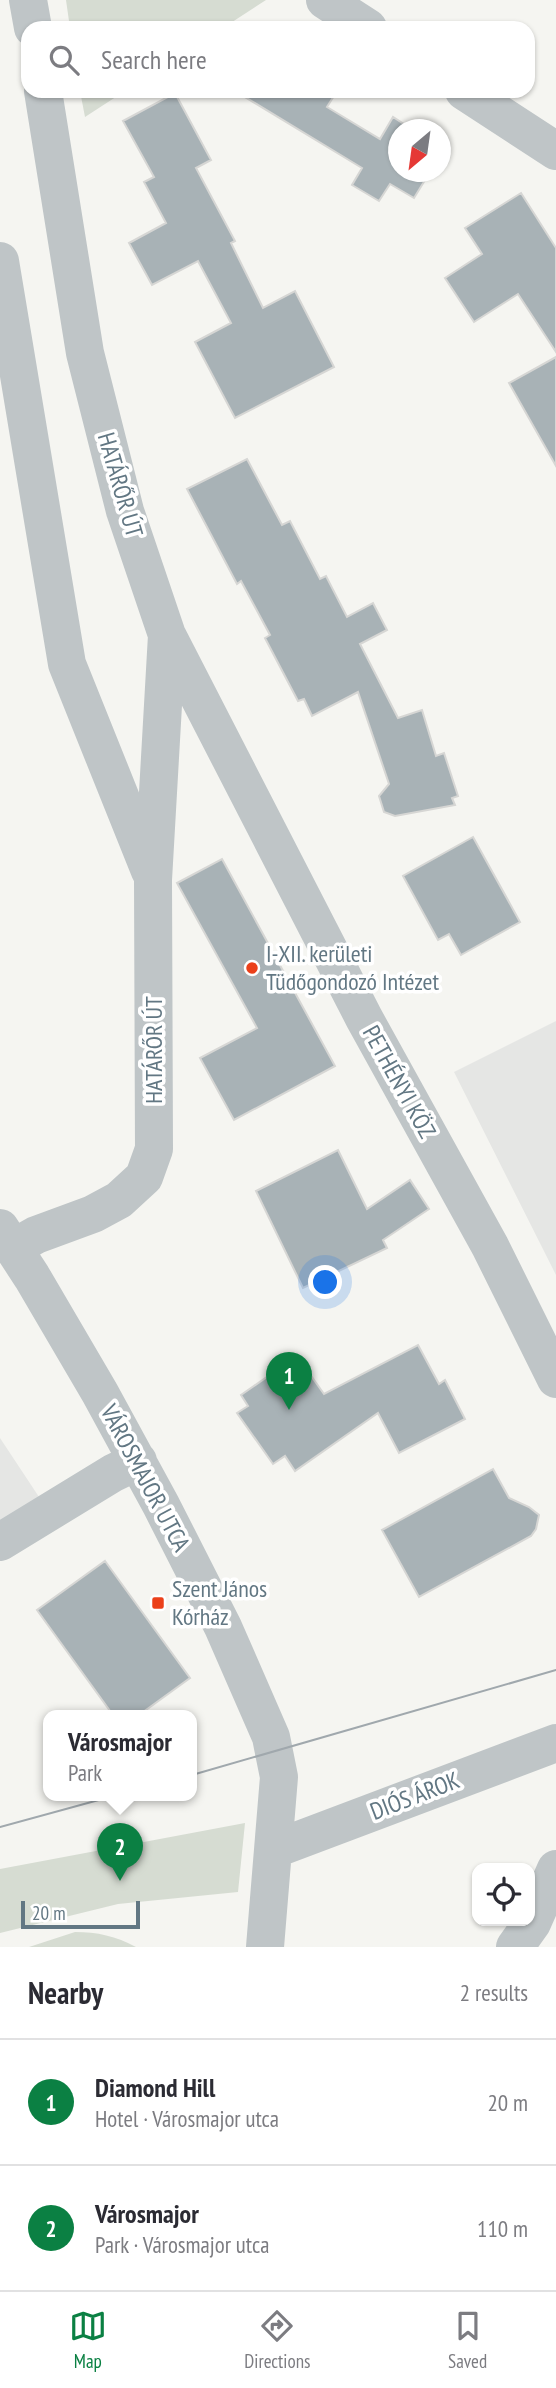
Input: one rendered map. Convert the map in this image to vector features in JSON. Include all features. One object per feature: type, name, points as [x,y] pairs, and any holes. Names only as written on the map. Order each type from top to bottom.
[{"type":"street","points":[[29,0],[32,21]]},
{"type":"street","points":[[325,0],[357,21]]},
{"type":"street","name":"HATÁRŐR ÚT","points":[[6,1238],[36,1235],[93,1214],[119,1200],[144,1177],[153,1149],[153,880],[167,635],[125,511],[85,353],[44,98]]},
{"type":"street","points":[[475,98],[556,151]]},
{"type":"street","name":"HATÁRŐR ÚT","points":[[0,261],[67,664],[153,880]]},
{"type":"street","name":"PETHÉNYI KÖZ","points":[[167,635],[364,1018],[490,1246],[556,1379]]},
{"type":"street","name":"VÁROSMAJOR UTCA","points":[[6,1238],[138,1461],[223,1627],[271,1737],[279,1777],[265,1947]]},
{"type":"street","points":[[0,1542],[102,1479],[138,1461]]},
{"type":"street","name":"DIÓS ÁROK","points":[[275,1849],[556,1743]]},
{"type":"street","points":[[515,1947],[532,1923],[556,1869]]},
{"type":"shaded area","points":[[66,0],[266,0],[234,21],[69,21]]},
{"type":"shaded area","points":[[81,98],[114,98],[85,117]]},
{"type":"shaded area","points":[[556,1021],[556,1275],[454,1072]]},
{"type":"shaded area","points":[[0,1438],[43,1503],[0,1529]]},
{"type":"shaded area","points":[[245,1823],[238,1892],[118,1904],[0,1933],[0,1869]]},
{"type":"shaded area","points":[[75,1932],[106,1935],[136,1947],[29,1947]]},
{"type":"building","points":[[166,98],[178,98],[211,160],[196,168],[235,241],[231,243],[263,308],[295,291],[334,367],[235,418],[195,342],[231,323],[198,261],[152,285],[129,243],[166,223],[144,182],[154,177],[123,121]]},
{"type":"building","points":[[247,98],[333,98],[327,107],[380,139],[388,125],[388,182],[424,182],[414,198],[390,184],[379,201],[352,185],[362,168]]},
{"type":"building","points":[[521,193],[556,248],[556,352],[518,294],[474,322],[445,278],[482,254],[465,228]]},
{"type":"building","points":[[556,357],[556,466],[509,383]]},
{"type":"building","points":[[247,459],[282,525],[290,521],[320,579],[326,576],[347,617],[373,603],[387,630],[360,644],[398,718],[422,710],[436,756],[444,753],[458,796],[452,798],[455,805],[395,816],[384,812],[379,796],[389,784],[358,692],[312,716],[304,699],[298,701],[265,638],[270,635],[241,581],[237,584],[187,489]]},
{"type":"building","points":[[473,837],[520,922],[461,955],[449,934],[438,940],[403,876]]},
{"type":"building","name":"I-XII. kerületi Tüdőgondozó Intézet","points":[[222,859],[335,1066],[234,1120],[200,1058],[257,1028],[177,883]]},
{"type":"building","points":[[338,1150],[367,1209],[410,1180],[429,1209],[383,1240],[387,1248],[303,1288],[256,1191]]},
{"type":"building","points":[[418,1345],[439,1384],[445,1380],[465,1419],[399,1453],[378,1413],[295,1471],[285,1456],[273,1464],[237,1413],[248,1406],[241,1395],[297,1356],[324,1394]]},
{"type":"building","points":[[493,1469],[509,1498],[539,1515],[536,1529],[531,1536],[419,1597],[382,1530]]},
{"type":"building","points":[[105,1561],[190,1678],[146,1710],[109,1710],[37,1610]]},
{"type":"tram line","points":[[197,1774],[556,1670]]},
{"type":"tram line","points":[[0,1827],[95,1801]]},
{"type":"place","name":"I-XII. kerületi Tüdőgondozó Intézet","points":[[252,968]]},
{"type":"place","name":"Diamond Hill","points":[[289,1410]]},
{"type":"place","name":"Szent János Kórház","points":[[158,1603]]},
{"type":"place","name":"Városmajor","points":[[120,1881]]}]
